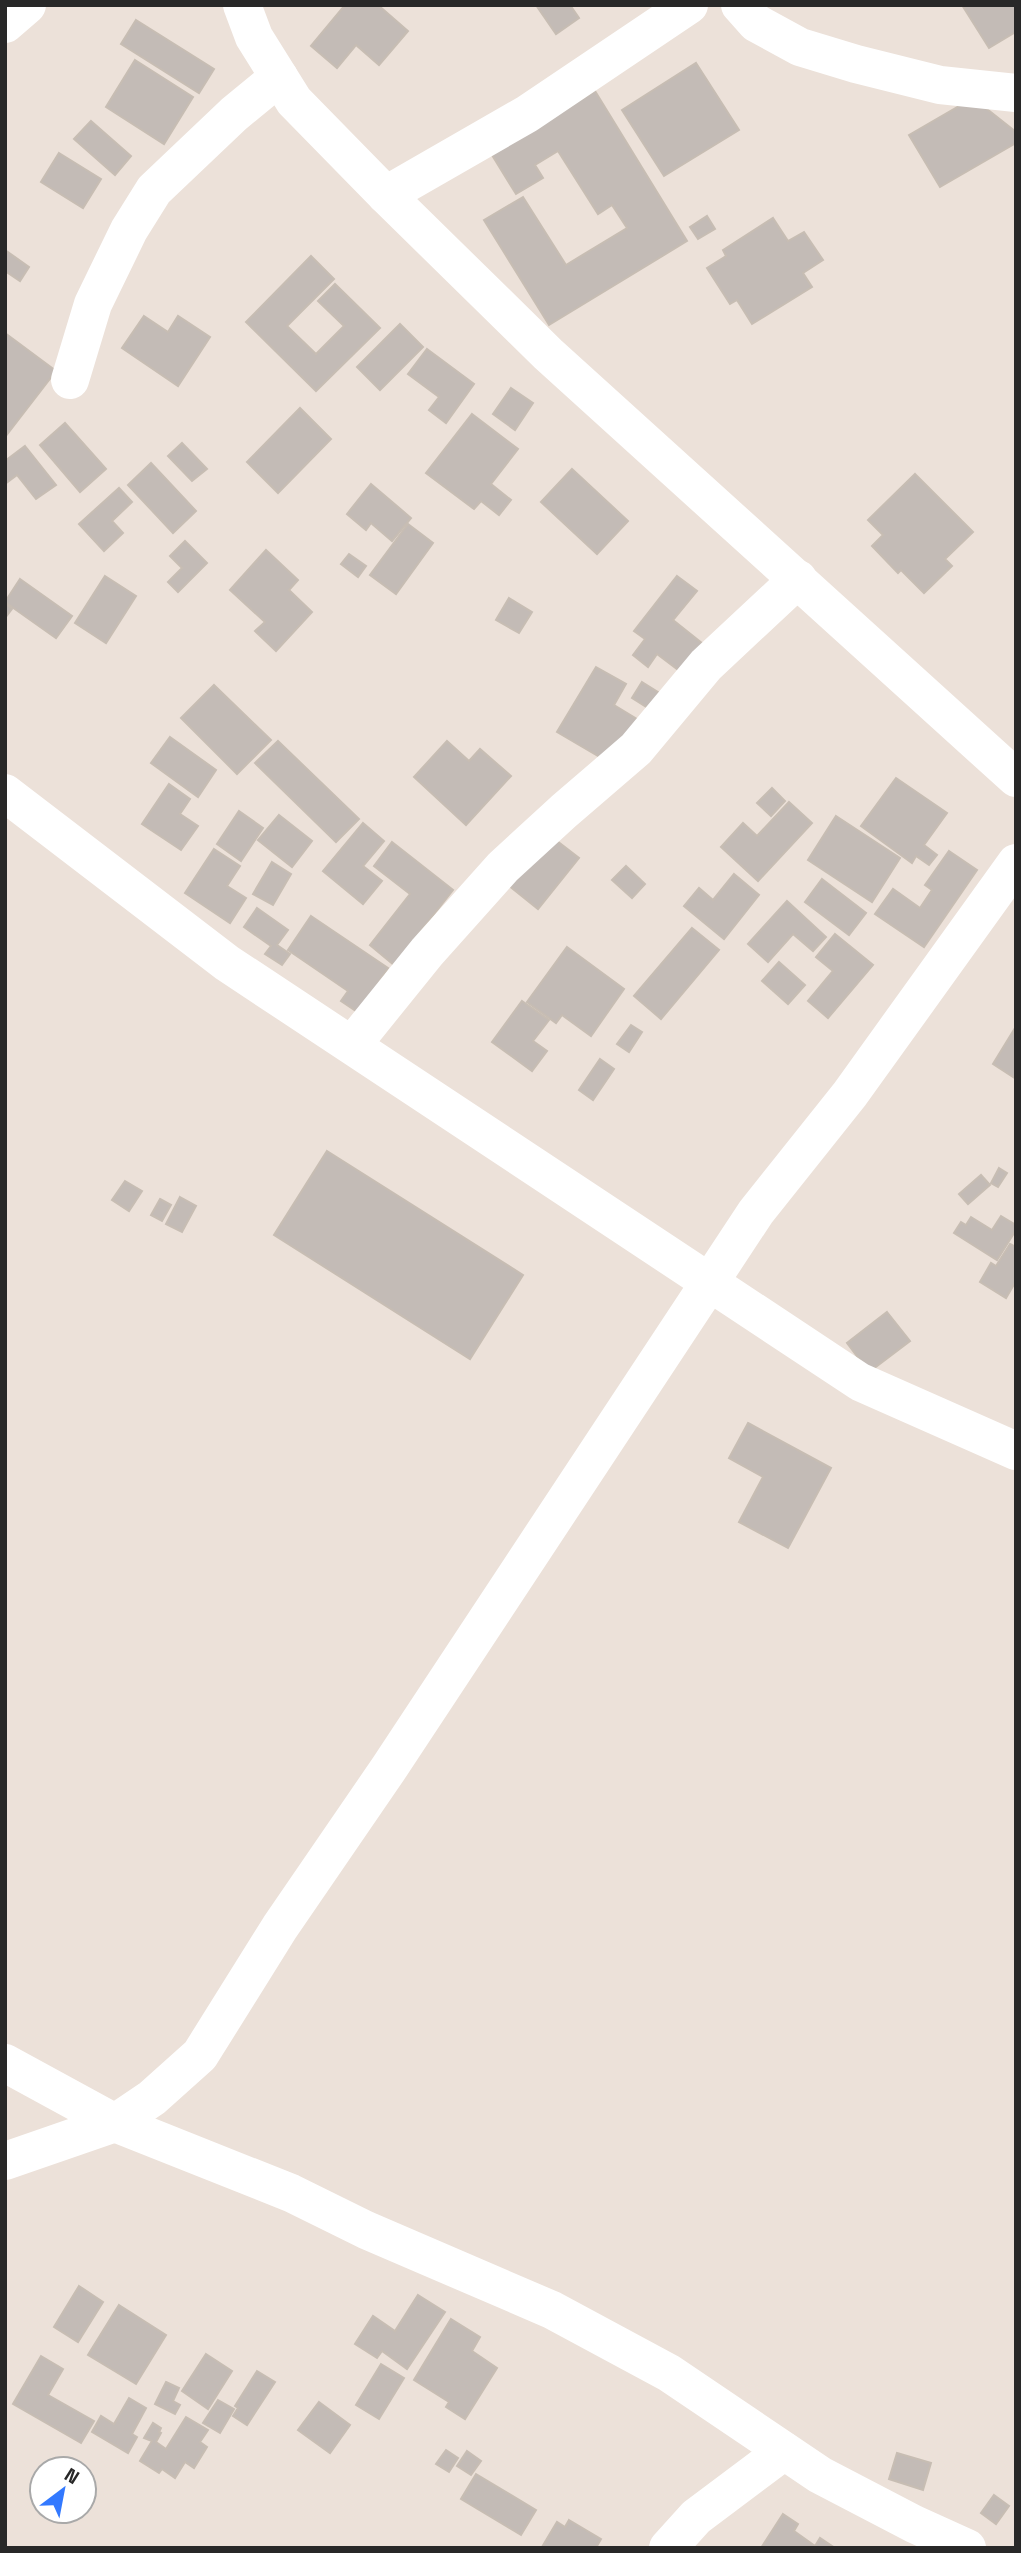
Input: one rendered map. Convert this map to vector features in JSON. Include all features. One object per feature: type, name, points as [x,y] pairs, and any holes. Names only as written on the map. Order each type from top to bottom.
[{"type":"street","points":[[5,24],[27,5]]},
{"type":"street","points":[[242,5],[254,37],[294,101],[386,195],[548,355],[1016,778]]},
{"type":"street","points":[[386,195],[527,114],[689,5]]},
{"type":"street","points":[[740,5],[756,23],[800,47],[940,85],[1016,93]]},
{"type":"street","points":[[70,380],[93,304],[129,230],[154,190],[234,114],[279,77]]},
{"type":"street","points":[[352,1045],[427,952],[503,867],[636,749],[706,665],[798,579]]},
{"type":"street","points":[[5,793],[227,963],[860,1382],[1016,1451]]},
{"type":"street","points":[[5,2161],[115,2123],[152,2098],[200,2055],[280,1927],[396,1757],[755,1212],[850,1094],[1016,863]]},
{"type":"street","points":[[5,2063],[115,2123],[291,2193],[366,2230],[552,2310],[668,2373],[820,2475],[967,2548]]},
{"type":"street","points":[[668,2548],[696,2517],[784,2451]]},
{"type":"building","points":[[345,5],[378,5],[408,31],[379,65],[356,45],[337,68],[311,46]]},
{"type":"building","points":[[536,5],[570,5],[579,18],[556,34]]},
{"type":"building","points":[[962,5],[1016,5],[1016,35],[1014,33],[989,48]]},
{"type":"building","points":[[136,20],[214,69],[199,93],[121,44]]},
{"type":"building","points":[[135,60],[193,97],[164,144],[106,107]]},
{"type":"building","points":[[696,63],[739,130],[664,176],[622,110]]},
{"type":"building","points":[[595,91],[687,241],[549,325],[484,220],[523,197],[566,265],[627,228],[612,205],[598,214],[558,151],[535,165],[543,178],[516,194],[492,155]]},
{"type":"building","points":[[973,98],[1016,132],[1016,143],[940,187],[909,135]]},
{"type":"building","points":[[91,121],[131,156],[115,175],[74,139]]},
{"type":"building","points":[[59,153],[101,179],[83,208],[41,182]]},
{"type":"building","points":[[707,216],[715,229],[698,239],[690,227]]},
{"type":"building","points":[[773,218],[788,241],[804,232],[823,260],[803,273],[812,287],[752,324],[737,300],[730,304],[707,268],[726,256],[723,250]]},
{"type":"building","points":[[5,250],[29,267],[20,281],[5,271]]},
{"type":"building","points":[[311,256],[334,279],[287,326],[316,354],[344,326],[318,301],[335,284],[380,328],[316,391],[246,322]]},
{"type":"building","points":[[144,316],[168,332],[178,316],[210,337],[178,386],[122,348]]},
{"type":"building","points":[[400,324],[423,347],[380,390],[357,367]]},
{"type":"building","points":[[5,333],[56,371],[5,437]]},
{"type":"building","points":[[427,349],[474,384],[446,423],[429,410],[439,397],[408,374]]},
{"type":"building","points":[[511,388],[533,403],[515,430],[493,414]]},
{"type":"building","points":[[300,408],[331,439],[278,493],[247,462]]},
{"type":"building","points":[[472,414],[518,449],[491,484],[511,500],[499,515],[481,501],[474,509],[426,473]]},
{"type":"building","points":[[65,423],[106,469],[80,492],[40,445]]},
{"type":"building","points":[[182,443],[207,469],[192,481],[168,456]]},
{"type":"building","points":[[25,446],[56,485],[36,499],[17,475],[5,484],[5,461]]},
{"type":"building","points":[[151,463],[196,511],[173,533],[128,485]]},
{"type":"building","points":[[572,469],[628,521],[597,554],[541,502]]},
{"type":"building","points":[[915,474],[973,532],[945,559],[952,566],[924,593],[901,570],[898,573],[872,546],[883,535],[868,520]]},
{"type":"building","points":[[371,484],[411,518],[392,541],[371,523],[366,530],[347,514]]},
{"type":"building","points":[[119,488],[132,502],[112,521],[123,533],[104,551],[79,524]]},
{"type":"building","points":[[408,524],[433,543],[396,594],[370,575]]},
{"type":"building","points":[[185,541],[207,563],[178,592],[168,582],[182,568],[170,556]]},
{"type":"building","points":[[266,550],[298,580],[289,590],[312,612],[276,651],[255,631],[265,622],[230,590]]},
{"type":"building","points":[[349,554],[366,566],[358,577],[341,564]]},
{"type":"building","points":[[105,576],[136,596],[106,643],[75,623]]},
{"type":"building","points":[[677,576],[697,591],[673,620],[703,644],[681,672],[657,654],[648,667],[633,655],[645,639],[634,631]]},
{"type":"building","points":[[20,579],[72,616],[56,638],[5,602]]},
{"type":"building","points":[[509,598],[532,612],[519,633],[496,620]]},
{"type":"building","points":[[5,603],[12,609],[5,618]]},
{"type":"building","points":[[596,667],[626,684],[614,705],[637,719],[610,763],[557,732]]},
{"type":"building","points":[[642,682],[666,697],[656,713],[632,698]]},
{"type":"building","points":[[214,685],[271,740],[237,774],[181,718]]},
{"type":"building","points":[[170,737],[216,770],[198,797],[151,763]]},
{"type":"building","points":[[278,741],[359,819],[336,842],[255,763]]},
{"type":"building","points":[[447,741],[469,761],[480,749],[511,776],[466,825],[414,777]]},
{"type":"building","points":[[896,778],[947,813],[924,845],[937,855],[929,865],[916,856],[912,863],[861,826]]},
{"type":"building","points":[[169,784],[190,799],[180,814],[198,826],[181,850],[142,824]]},
{"type":"building","points":[[772,788],[785,801],[771,816],[757,803]]},
{"type":"building","points":[[789,802],[812,823],[758,881],[721,847],[743,823],[757,836]]},
{"type":"building","points":[[239,811],[263,828],[241,861],[217,844]]},
{"type":"building","points":[[279,815],[312,841],[292,867],[258,840]]},
{"type":"building","points":[[836,816],[900,858],[872,902],[808,860]]},
{"type":"building","points":[[363,823],[384,841],[363,866],[382,881],[363,904],[323,871]]},
{"type":"building","points":[[548,834],[579,858],[538,909],[508,885]]},
{"type":"building","points":[[392,842],[453,890],[394,965],[370,945],[410,894],[374,866]]},
{"type":"building","points":[[214,849],[240,866],[227,886],[246,898],[230,923],[185,893]]},
{"type":"building","points":[[949,851],[977,870],[924,947],[875,914],[893,889],[920,908],[932,890],[925,885]]},
{"type":"building","points":[[272,862],[291,874],[273,905],[253,894]]},
{"type":"building","points":[[626,866],[645,884],[632,898],[612,880]]},
{"type":"building","points":[[734,874],[759,895],[724,939],[684,906],[699,888],[713,900]]},
{"type":"building","points":[[822,879],[866,913],[849,935],[805,902]]},
{"type":"building","points":[[787,901],[826,937],[813,951],[793,934],[768,962],[748,944]]},
{"type":"building","points":[[257,908],[288,930],[277,945],[290,954],[282,965],[265,954],[271,946],[244,927]]},
{"type":"building","points":[[311,916],[388,968],[359,1013],[341,1001],[348,991],[288,950]]},
{"type":"building","points":[[692,928],[719,950],[661,1019],[634,996]]},
{"type":"building","points":[[835,934],[873,965],[828,1018],[808,1001],[833,971],[816,957]]},
{"type":"building","points":[[567,947],[624,989],[591,1036],[562,1015],[556,1023],[527,1002]]},
{"type":"building","points":[[779,962],[805,985],[788,1004],[762,981]]},
{"type":"building","points":[[522,1001],[549,1020],[533,1041],[547,1051],[532,1071],[492,1042]]},
{"type":"building","points":[[631,1025],[642,1032],[629,1052],[617,1044]]},
{"type":"building","points":[[1016,1028],[1016,1079],[993,1064]]},
{"type":"building","points":[[600,1059],[614,1069],[593,1100],[579,1090]]},
{"type":"building","points":[[327,1151],[523,1275],[470,1359],[274,1235]]},
{"type":"building","points":[[999,1168],[1007,1173],[998,1187],[991,1183]]},
{"type":"building","points":[[981,1175],[990,1185],[968,1204],[959,1194]]},
{"type":"building","points":[[125,1181],[142,1191],[129,1211],[112,1200]]},
{"type":"building","points":[[180,1197],[196,1206],[182,1232],[166,1224]]},
{"type":"building","points":[[160,1199],[171,1205],[162,1221],[151,1215]]},
{"type":"building","points":[[1001,1216],[1016,1225],[1016,1230],[997,1260],[954,1233],[961,1222],[966,1225],[971,1217],[992,1230]]},
{"type":"building","points":[[1010,1244],[1016,1247],[1016,1281],[1006,1298],[980,1282],[991,1263],[996,1266]]},
{"type":"building","points":[[887,1312],[910,1341],[869,1372],[847,1343]]},
{"type":"building","points":[[748,1423],[831,1468],[788,1548],[739,1522],[763,1477],[729,1458]]},
{"type":"building","points":[[79,2286],[103,2302],[78,2342],[54,2327]]},
{"type":"building","points":[[418,2295],[445,2312],[407,2369],[382,2351],[377,2358],[355,2344],[373,2316],[395,2331]]},
{"type":"building","points":[[119,2305],[166,2335],[136,2384],[88,2355]]},
{"type":"building","points":[[451,2319],[480,2337],[472,2351],[497,2368],[465,2419],[446,2407],[449,2402],[414,2380]]},
{"type":"building","points":[[206,2354],[232,2371],[208,2409],[182,2391]]},
{"type":"building","points":[[41,2356],[63,2369],[48,2395],[94,2421],[81,2443],[13,2404]]},
{"type":"building","points":[[381,2364],[404,2378],[379,2419],[356,2405]]},
{"type":"building","points":[[257,2371],[275,2382],[247,2425],[233,2416],[238,2408],[235,2406]]},
{"type":"building","points":[[166,2382],[179,2388],[173,2401],[180,2405],[175,2414],[155,2404]]},
{"type":"building","points":[[129,2398],[146,2408],[132,2434],[137,2437],[128,2453],[92,2432],[101,2416],[114,2424]]},
{"type":"building","points":[[218,2400],[234,2409],[220,2433],[203,2423]]},
{"type":"building","points":[[319,2402],[350,2425],[330,2453],[298,2430]]},
{"type":"building","points":[[186,2417],[208,2430],[200,2442],[207,2447],[194,2468],[185,2462],[175,2478],[162,2469],[159,2473],[140,2461],[152,2441],[144,2438],[153,2423],[161,2428],[156,2442],[166,2449]]},
{"type":"building","points":[[446,2450],[458,2458],[449,2472],[436,2464]]},
{"type":"building","points":[[467,2451],[481,2461],[471,2475],[457,2466]]},
{"type":"building","points":[[897,2453],[931,2463],[923,2490],[889,2479]]},
{"type":"building","points":[[476,2474],[536,2510],[521,2535],[461,2499]]},
{"type":"building","points":[[994,2495],[1009,2506],[996,2524],[981,2513]]},
{"type":"building","points":[[783,2514],[798,2524],[794,2531],[815,2546],[820,2538],[835,2548],[761,2548]]},
{"type":"building","points":[[569,2520],[601,2539],[597,2546],[599,2548],[542,2547],[557,2522],[565,2527]]}]
